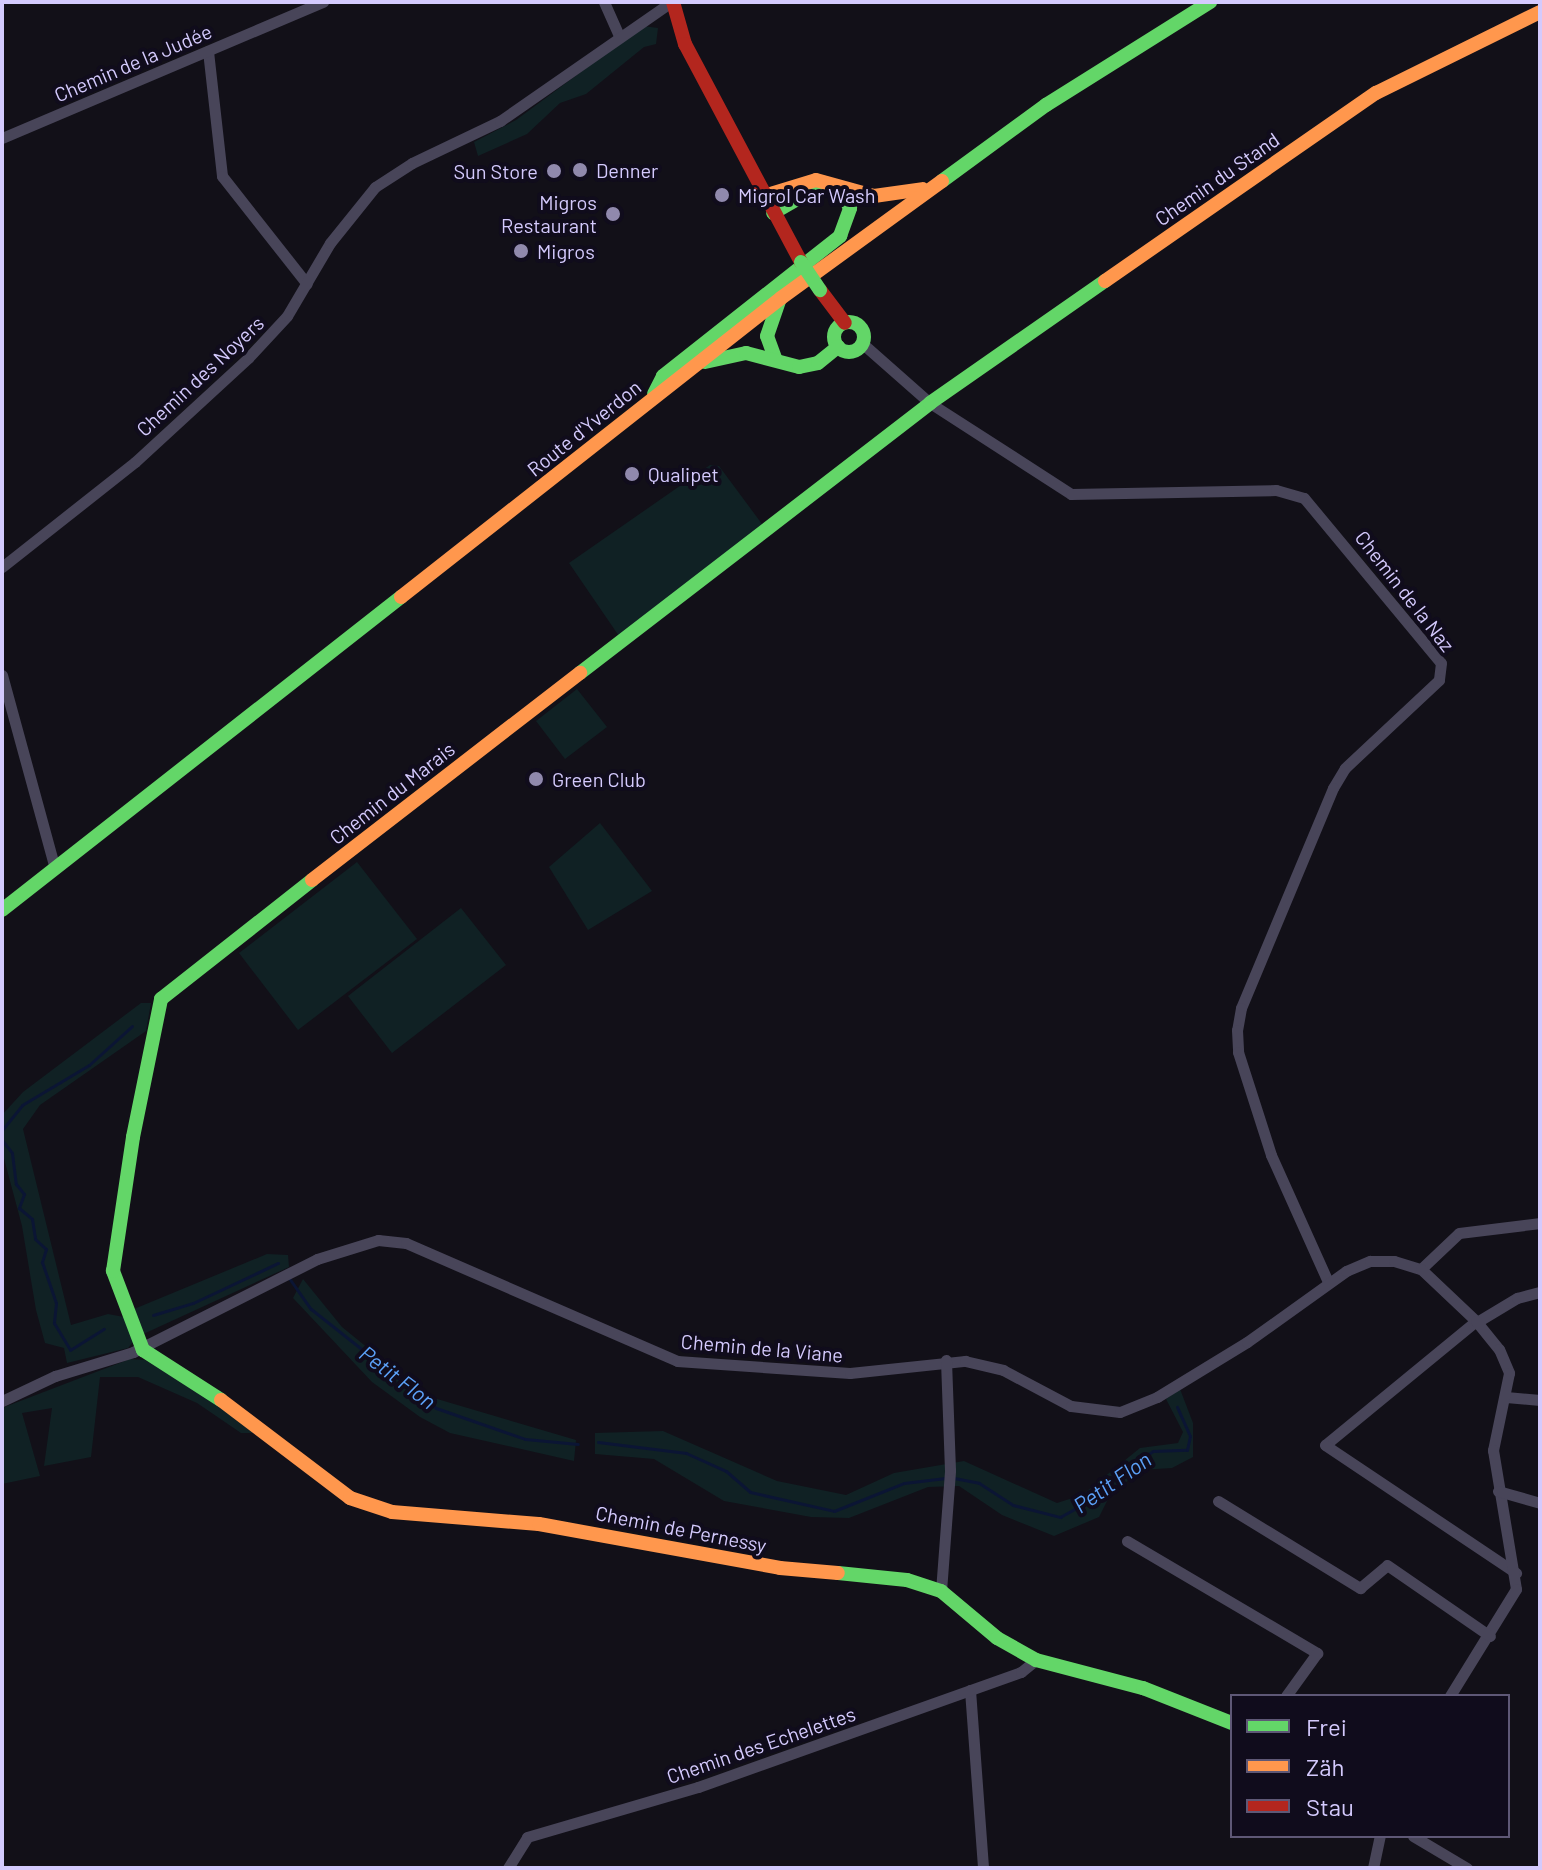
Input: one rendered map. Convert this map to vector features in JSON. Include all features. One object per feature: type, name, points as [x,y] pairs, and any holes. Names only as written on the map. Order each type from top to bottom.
[{"type":"street","name":"Chemin de la Judée","points":[[2,138],[323,2]]},
{"type":"street","points":[[604,2],[618,34]]},
{"type":"street","points":[[673,2],[676,22],[801,262],[845,323],[862,329],[863,344],[930,403]]},
{"type":"street","name":"Chemin des Noyers","points":[[2,567],[183,420],[280,325],[356,207],[387,177],[500,121],[618,34],[673,2]]},
{"type":"street","name":"Route d'Yverdon","points":[[2,910],[781,298],[1059,97],[1210,2]]},
{"type":"street","name":"Chemin du Stand","points":[[930,403],[1387,86],[1540,12]]},
{"type":"street","points":[[208,51],[222,176],[307,284]]},
{"type":"street","points":[[764,196],[816,180],[831,180],[874,196],[928,189]]},
{"type":"street","points":[[652,398],[663,376],[840,236],[850,208],[844,196],[820,186],[809,188],[773,213]]},
{"type":"street","points":[[775,358],[767,336],[781,298]]},
{"type":"street","points":[[838,347],[835,333],[845,323]]},
{"type":"street","points":[[838,347],[851,352],[863,344]]},
{"type":"street","points":[[697,364],[731,354],[775,358],[810,366],[838,347]]},
{"type":"street","name":"Chemin de la Naz","points":[[930,403],[1071,494],[1293,492],[1316,508],[1432,651],[1442,672],[1345,768],[1307,843],[1237,1030],[1238,1052],[1271,1155],[1328,1282]]},
{"type":"street","name":"Chemin du Marais","points":[[141,1346],[117,1289],[113,1254],[161,999],[930,403]]},
{"type":"street","points":[[2,675],[55,869]]},
{"type":"street","points":[[1451,1694],[1514,1596],[1516,1573],[1498,1491],[1493,1450],[1506,1397],[1506,1362],[1477,1321],[1421,1269],[1459,1233],[1540,1223]]},
{"type":"street","name":"Chemin de la Viane","points":[[2,1401],[141,1346],[317,1259],[378,1240],[406,1243],[677,1361],[850,1373],[946,1360],[1003,1370],[1071,1406],[1120,1412],[1157,1397],[1221,1358],[1328,1282],[1370,1261],[1394,1261],[1421,1269]]},
{"type":"street","points":[[1516,1573],[1325,1445],[1477,1321],[1517,1298],[1540,1292]]},
{"type":"street","name":"Chemin de Pernessy","points":[[141,1346],[150,1357],[249,1418],[329,1485],[365,1505],[594,1532],[780,1568],[907,1580],[941,1591],[997,1638],[1036,1660],[1143,1688],[1230,1722]]},
{"type":"street","points":[[941,1591],[950,1470],[946,1360]]},
{"type":"street","points":[[1506,1397],[1540,1400]]},
{"type":"street","points":[[1498,1491],[1540,1503]]},
{"type":"street","points":[[1218,1501],[1360,1588],[1387,1565],[1490,1636]]},
{"type":"street","points":[[1127,1541],[1317,1653],[1287,1694]]},
{"type":"street","name":"Chemin des Echelettes","points":[[508,1868],[527,1837],[698,1787],[1021,1672],[1036,1660]]},
{"type":"street","points":[[970,1690],[983,1868]]},
{"type":"street","points":[[1373,1868],[1380,1838]]},
{"type":"street","points":[[1416,1838],[1467,1868]]},
{"type":"shaded area","points":[[643,26],[658,28],[656,44],[644,47],[586,94],[560,103],[527,134],[478,156],[474,142],[516,120]]},
{"type":"shaded area","points":[[710,465],[719,466],[765,528],[621,639],[569,563]]},
{"type":"shaded area","points":[[577,689],[607,727],[565,759],[536,721]]},
{"type":"shaded area","points":[[600,823],[652,891],[588,930],[549,867]]},
{"type":"shaded area","points":[[357,862],[417,939],[298,1030],[239,953]]},
{"type":"shaded area","points":[[461,908],[506,965],[392,1053],[348,996]]},
{"type":"shaded area","points":[[141,1003],[151,1003],[146,1031],[40,1105],[23,1129],[71,1325],[108,1314],[124,1317],[134,1341],[128,1348],[67,1363],[64,1348],[45,1343],[36,1310],[22,1226],[2,1151],[2,1115],[23,1092]]},
{"type":"shaded area","points":[[267,1254],[288,1255],[289,1267],[139,1336],[134,1309]]},
{"type":"shaded area","points":[[303,1279],[342,1327],[427,1396],[576,1440],[574,1461],[450,1433],[420,1417],[372,1382],[293,1298]]},
{"type":"shaded area","points":[[130,1359],[145,1360],[254,1426],[252,1433],[241,1433],[197,1403],[138,1377],[100,1377],[91,1457],[44,1466],[52,1408],[22,1413],[40,1476],[2,1484],[2,1408]]},
{"type":"shaded area","points":[[1180,1389],[1193,1423],[1193,1457],[1172,1468],[1139,1470],[1108,1499],[1099,1517],[1054,1536],[1002,1515],[959,1486],[928,1487],[849,1518],[811,1517],[724,1501],[654,1459],[595,1454],[595,1433],[663,1431],[777,1481],[846,1495],[894,1473],[964,1461],[1057,1503],[1082,1495],[1140,1448],[1178,1443],[1183,1432],[1166,1399]]},
{"type":"waterway","points":[[2,1130],[22,1105],[89,1065],[132,1026]]},
{"type":"waterway","name":"Petit Flon","points":[[2,1140],[12,1153],[16,1184],[24,1194],[19,1208],[32,1219],[35,1239],[46,1249],[42,1262],[56,1303],[54,1323],[70,1350],[104,1329]]},
{"type":"waterway","name":"Petit Flon","points":[[153,1315],[193,1303],[278,1263]]},
{"type":"waterway","name":"Petit Flon","points":[[289,1278],[311,1309],[436,1408],[525,1439],[578,1444]]},
{"type":"waterway","name":"Petit Flon","points":[[954,1478],[979,1483],[1013,1505],[1060,1517],[1098,1496],[1111,1479],[1153,1451],[1187,1450],[1190,1436],[1177,1407]]},
{"type":"waterway","name":"Petit Flon","points":[[598,1442],[686,1453],[726,1471],[750,1492],[834,1511],[904,1483],[946,1478]]},
{"type":"traffic: fast","points":[[942,181],[1046,105],[1210,2]]},
{"type":"traffic: fast","points":[[654,394],[663,376],[840,236],[850,208],[844,196],[820,186],[773,213]]},
{"type":"traffic: fast","points":[[801,262],[820,290]]},
{"type":"traffic: fast","points":[[580,673],[930,403],[1105,281]]},
{"type":"traffic: fast","points":[[775,358],[767,336],[779,302]]},
{"type":"traffic: fast","points":[[849,322],[860,326],[864,337],[860,348],[849,352],[838,348],[834,337],[838,326],[849,322]]},
{"type":"traffic: fast","points":[[705,362],[746,353],[799,367],[818,363],[838,347]]},
{"type":"traffic: fast","points":[[2,910],[401,597]]},
{"type":"traffic: fast","points":[[221,1400],[143,1350],[113,1271],[133,1137],[161,999],[312,880]]},
{"type":"traffic: fast","points":[[838,1573],[907,1580],[941,1591],[997,1638],[1036,1660],[1143,1688],[1230,1722]]},
{"type":"traffic: slow","points":[[1105,281],[1376,93],[1540,12]]},
{"type":"traffic: slow","points":[[764,196],[816,180],[874,196],[923,189]]},
{"type":"traffic: slow","points":[[401,597],[781,298],[942,181]]},
{"type":"traffic: slow","points":[[312,880],[580,673]]},
{"type":"traffic: slow","points":[[221,1400],[350,1498],[392,1512],[539,1524],[780,1568],[838,1573]]},
{"type":"traffic: jam","points":[[673,2],[685,44],[801,262]]},
{"type":"traffic: jam","points":[[820,290],[845,323]]},
{"type":"place","name":"Denner","points":[[580,170]]},
{"type":"place","name":"Sun Store","points":[[554,171]]},
{"type":"place","name":"Migrol Car Wash","points":[[722,195]]},
{"type":"place","name":"Migros Restaurant","points":[[613,214]]},
{"type":"place","name":"Migros","points":[[521,251]]},
{"type":"place","name":"Qualipet","points":[[632,474]]},
{"type":"place","name":"Green Club","points":[[536,779]]}]
